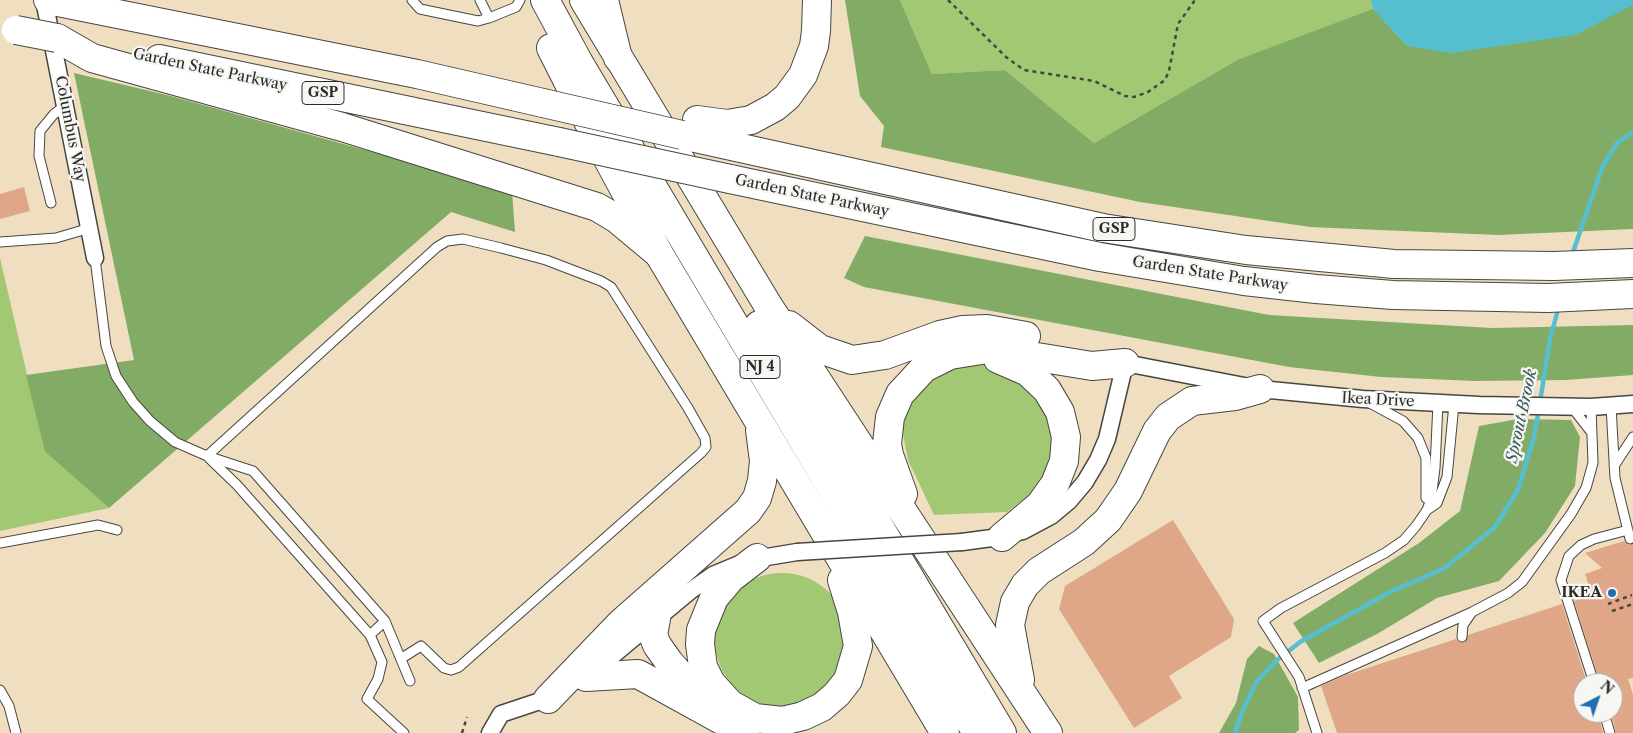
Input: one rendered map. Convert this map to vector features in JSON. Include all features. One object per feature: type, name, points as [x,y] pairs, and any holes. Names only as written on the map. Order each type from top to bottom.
[{"type":"highway","name":"GSP","points":[[48,0],[417,74],[652,129],[689,128]]},
{"type":"highway","points":[[526,0],[596,137],[659,254],[945,733]]},
{"type":"highway","name":"NJ 4","points":[[545,0],[579,63],[977,733]]},
{"type":"highway","name":"NJ 4","points":[[569,0],[825,437],[1002,733]]},
{"type":"highway","points":[[584,0],[769,307],[936,565],[1048,733]]},
{"type":"highway","points":[[604,0],[618,58]]},
{"type":"highway","points":[[689,128],[752,120],[776,107],[786,97],[803,75],[814,46],[817,0]]},
{"type":"highway","points":[[8,28],[57,38],[90,51],[597,206],[618,218],[659,254]]},
{"type":"highway","name":"Garden State Parkway","points":[[90,51],[559,142],[1100,256],[1235,279],[1316,289],[1393,295],[1548,298],[1633,294]]},
{"type":"highway","name":"Garden State Parkway","points":[[689,128],[1103,228],[1216,246],[1319,258],[1394,264],[1587,266],[1633,264]]},
{"type":"highway","points":[[769,307],[820,350],[852,360],[879,357],[940,335],[973,329],[1000,331],[1097,350],[1125,364]]},
{"type":"highway","points":[[936,565],[896,478],[889,455],[888,430],[894,405],[906,385],[924,368],[962,352],[999,349],[1092,366],[1125,364]]},
{"type":"highway","points":[[962,352],[996,358],[1028,372],[1047,390],[1060,412],[1064,425],[1066,437],[1064,461],[1055,484],[1040,505],[1002,537]]},
{"type":"highway","points":[[1021,691],[1017,655],[1010,635],[1010,624],[1015,602],[1025,585],[1039,571],[1084,542],[1108,520],[1128,491],[1157,431],[1168,417],[1192,401],[1235,396],[1260,389]]},
{"type":"highway","points":[[548,699],[620,623],[748,511],[757,498],[762,481],[764,461],[758,421]]},
{"type":"highway","points":[[757,558],[730,578],[714,598],[701,630],[700,658],[711,683],[730,704],[743,712],[755,718],[782,720],[803,716],[822,707],[842,688],[852,671],[858,646],[852,612],[824,529]]},
{"type":"highway","points":[[656,618],[653,635],[657,645],[669,662],[718,717]]},
{"type":"highway","points":[[586,677],[638,674],[745,733]]},
{"type":"highway","points":[[969,677],[998,702],[1020,733]]},
{"type":"street","name":"Columbus Way","points":[[44,0],[95,258]]},
{"type":"street","name":"Ikea Drive","points":[[1125,364],[1260,389],[1364,400],[1591,407],[1633,404]]},
{"type":"street","points":[[490,733],[501,714],[548,699],[586,677],[656,618],[713,575],[757,558],[797,552],[962,542],[1002,537],[1023,531],[1051,516],[1069,501],[1085,482],[1098,460],[1107,438],[1125,364]]},
{"type":"lane","points":[[412,0],[420,9],[459,18],[478,20],[489,18],[516,7],[520,0]]},
{"type":"lane","points":[[480,0],[489,18]]},
{"type":"lane","points":[[51,203],[39,156],[40,130],[54,114],[65,106]]},
{"type":"lane","points":[[0,242],[56,238],[90,228]]},
{"type":"lane","points":[[207,456],[437,247],[447,241],[463,238],[546,260],[601,281],[611,287],[688,408],[705,438],[706,447],[702,453],[458,667],[451,670],[444,668],[421,646],[402,658]]},
{"type":"lane","points":[[95,258],[106,346],[116,376],[150,421],[175,442],[207,456],[253,471],[386,621],[410,681]]},
{"type":"lane","points":[[1364,400],[1403,421],[1418,438],[1426,458],[1427,510]]},
{"type":"lane","points":[[1427,510],[1446,403]]},
{"type":"lane","points":[[1317,733],[1299,677],[1263,621],[1281,608],[1394,547],[1410,534],[1427,510],[1437,503],[1447,477],[1446,403]]},
{"type":"lane","points":[[1571,405],[1592,433]]},
{"type":"lane","points":[[1591,673],[1561,580],[1569,556],[1581,545],[1629,534],[1615,478],[1610,406]]},
{"type":"lane","points":[[1302,688],[1472,612],[1522,582],[1572,514],[1586,488],[1593,463],[1591,407]]},
{"type":"lane","points":[[1614,466],[1633,437]]},
{"type":"lane","points":[[207,456],[237,485],[370,635],[382,662],[378,679],[367,698],[404,733]]},
{"type":"lane","points":[[0,544],[98,525],[117,530]]},
{"type":"lane","points":[[1462,637],[1464,625],[1472,612]]},
{"type":"lane","points":[[370,635],[386,621]]},
{"type":"lane","points":[[0,690],[8,706],[16,733]]},
{"type":"path","points":[[948,0],[1006,57],[1024,70],[1094,81],[1125,96],[1134,97],[1148,92],[1165,80],[1170,71],[1178,24],[1195,0]]},
{"type":"path","points":[[1608,604],[1632,595]]},
{"type":"path","points":[[1612,612],[1633,604]]},
{"type":"path","points":[[462,733],[467,717]]},
{"type":"green space","points":[[845,0],[900,0],[932,74],[1005,70],[1094,143],[1237,60],[1373,9],[1407,46],[1633,5],[1633,229],[1498,235],[1310,227],[1140,202],[881,147],[884,126],[860,96]]},
{"type":"green space","points":[[900,0],[1633,0],[1633,5],[1407,46],[1296,40],[1237,60],[1094,143],[1005,70],[932,74]]},
{"type":"green space","points":[[74,73],[171,96],[512,191],[515,232],[451,212],[109,508],[45,452],[26,375],[134,360]]},
{"type":"green space","points":[[865,236],[1269,315],[1492,328],[1633,325],[1633,375],[1566,380],[1475,381],[1381,377],[1289,367],[864,287],[844,278]]},
{"type":"green space","points":[[0,258],[45,452],[109,508],[0,531]]},
{"type":"green space","points":[[961,357],[1004,364],[1044,393],[1057,434],[1049,479],[1007,512],[934,515],[908,460],[901,424],[911,397],[929,372]]},
{"type":"green space","points":[[1518,419],[1571,420],[1580,437],[1575,486],[1545,533],[1499,581],[1437,598],[1377,634],[1319,663],[1293,623],[1419,543],[1460,511],[1479,426]]},
{"type":"green space","points":[[782,573],[808,578],[829,593],[844,614],[849,640],[844,666],[829,687],[808,702],[782,707],[756,702],[735,687],[720,666],[715,640],[720,614],[735,593],[756,578]]},
{"type":"green space","points":[[1259,646],[1274,654],[1298,697],[1299,730],[1295,733],[1219,733],[1236,703],[1247,659]]},
{"type":"water","points":[[1371,0],[1633,0],[1633,5],[1575,35],[1451,53],[1407,46],[1373,9]]},
{"type":"building","points":[[24,187],[30,211],[0,219],[0,194]]},
{"type":"building","points":[[1173,520],[1234,619],[1231,637],[1169,676],[1182,698],[1134,728],[1059,609],[1065,586]]},
{"type":"building","points":[[1624,541],[1628,545],[1633,544],[1633,678],[1628,679],[1633,695],[1633,733],[1616,733],[1614,723],[1623,723],[1623,673],[1597,673],[1574,601],[1592,595],[1585,574],[1602,568],[1585,553]]},
{"type":"building","points":[[1562,604],[1584,673],[1573,673],[1573,723],[1600,723],[1603,733],[1337,733],[1321,686],[1343,676],[1456,639],[1464,643],[1468,635]]},
{"type":"waterway","name":"Sprout Brook","points":[[1572,255],[1602,168],[1617,143],[1633,132]]},
{"type":"waterway","name":"Sprout Brook","points":[[1540,402],[1550,339],[1559,306]]},
{"type":"waterway","name":"Sprout Brook","points":[[1235,733],[1242,712],[1257,681],[1276,661],[1300,642],[1388,593],[1445,568],[1495,527],[1518,490],[1534,437],[1539,409]]},
{"type":"place","name":"IKEA","points":[[1612,593]]}]
